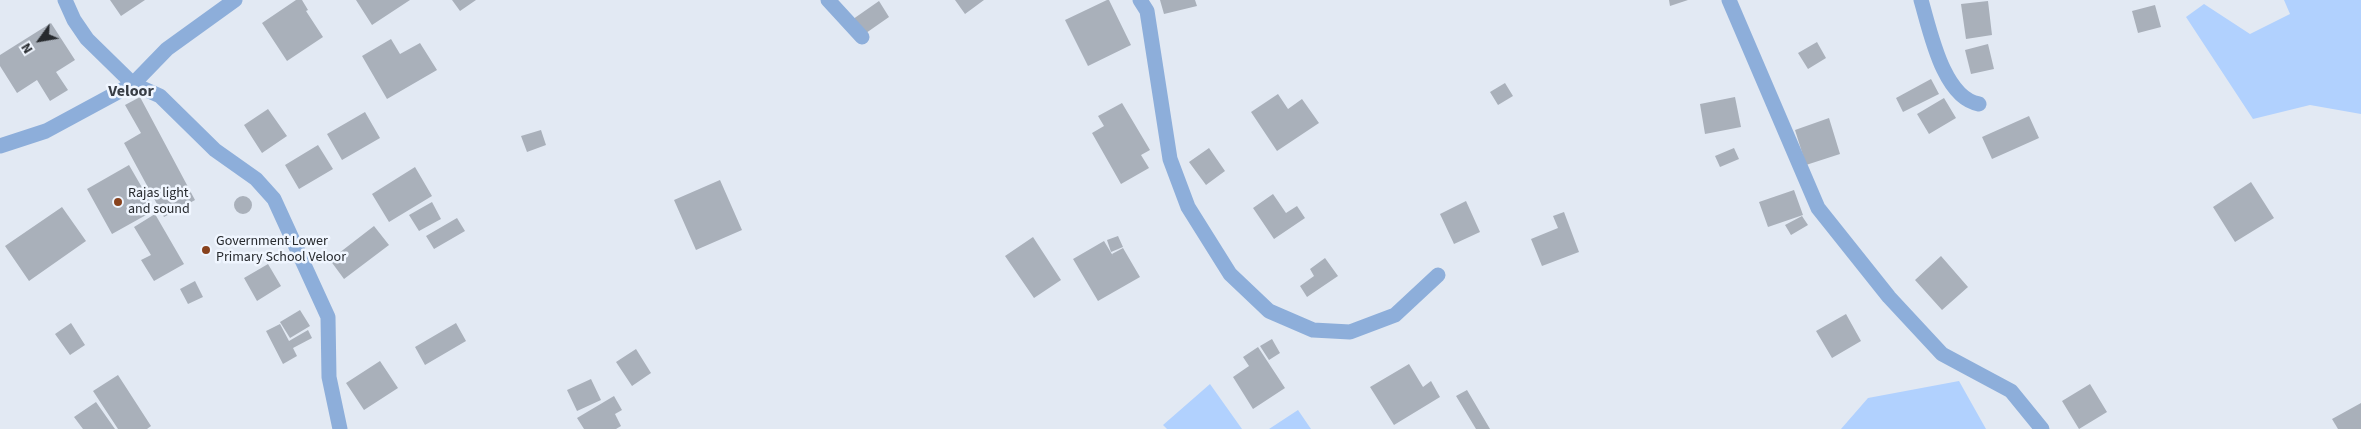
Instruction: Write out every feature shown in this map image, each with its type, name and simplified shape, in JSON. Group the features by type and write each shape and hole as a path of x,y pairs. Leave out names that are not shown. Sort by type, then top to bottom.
{"street":[{"path":"65,0 74,20 87,39 133,84 160,96 215,150 256,179 274,199 328,317 328,377 340,429"},
{"path":"0,146 46,131 133,84 167,49 235,0"},
{"path":"828,0 862,37"},
{"path":"1140,0 1148,12 1170,159 1188,207 1230,274 1269,311 1313,330 1350,332 1396,315 1438,275"},
{"path":"1728,0 1818,208 1889,298 1942,354 2011,390 2042,429"},
{"path":"1920,0 1939,57 1949,80 1959,94 1970,102 1979,104"}],"shaded area":[{"path":"2284,0 2361,0 2361,114 2310,105 2253,119 2186,17 2204,4 2250,34 2290,14"},
{"path":"1959,381 1986,429 1841,429 1868,398"},
{"path":"1210,384 1242,429 1167,429 1163,425"},
{"path":"1298,410 1311,429 1269,429"}],"building":[{"path":"110,0 145,0 121,16"},
{"path":"296,0 302,0 308,10 306,11 323,37 287,61 262,23"},
{"path":"356,0 410,0 372,25"},
{"path":"452,0 476,0 460,11"},
{"path":"955,0 984,0 965,14"},
{"path":"1109,0 1131,45 1088,66 1065,20"},
{"path":"1160,0 1195,0 1197,6 1164,14"},
{"path":"1669,0 1688,0 1670,6"},
{"path":"879,1 889,17 856,40 846,24"},
{"path":"1988,1 1992,35 1966,39 1961,4"},
{"path":"2155,5 2161,27 2138,33 2132,11"},
{"path":"51,23 75,60 56,72 68,90 50,101 37,80 17,93 0,66 0,55"},
{"path":"391,39 400,54 420,43 437,70 387,99 362,56"},
{"path":"1817,42 1826,58 1808,69 1798,53"},
{"path":"1988,44 1994,69 1971,74 1965,50"},
{"path":"1931,79 1939,94 1903,112 1896,98"},
{"path":"1505,83 1513,96 1498,105 1490,92"},
{"path":"1278,94 1288,109 1302,99 1319,123 1277,151 1251,112"},
{"path":"140,97 195,200 164,217 124,143 141,133 125,105"},
{"path":"1735,97 1741,127 1705,134 1700,104"},
{"path":"1944,98 1956,118 1929,134 1917,114"},
{"path":"1122,103 1150,150 1141,155 1149,168 1121,184 1092,133 1104,126 1098,116"},
{"path":"268,109 287,136 262,153 244,125"},
{"path":"365,112 380,138 342,160 327,134"},
{"path":"2029,116 2039,138 1992,159 1982,137"},
{"path":"1829,118 1840,154 1806,165 1795,130"},
{"path":"541,130 546,145 527,152 521,136"},
{"path":"318,145 333,169 299,189 285,165"},
{"path":"1209,148 1225,171 1206,185 1189,162"},
{"path":"1734,148 1739,159 1720,167 1715,156"},
{"path":"129,165 155,210 112,234 87,189"},
{"path":"415,167 432,196 389,222 372,194"},
{"path":"720,180 742,230 696,250 674,200"},
{"path":"2251,182 2274,218 2235,242 2213,207"},
{"path":"1794,190 1803,215 1768,227 1759,202"},
{"path":"1273,194 1286,213 1297,206 1305,218 1274,239 1253,208"},
{"path":"243,196 249,199 252,205 249,211 243,214 237,211 234,205 237,199"},
{"path":"1466,201 1480,232 1454,244 1440,214"},
{"path":"432,202 441,219 419,231 409,215"},
{"path":"62,207 86,241 29,281 5,246"},
{"path":"1564,212 1579,252 1542,266 1531,239 1558,228 1553,216"},
{"path":"155,214 184,264 154,281 141,260 151,255 134,227"},
{"path":"1802,216 1808,225 1791,235 1785,225"},
{"path":"457,218 465,231 434,249 426,236"},
{"path":"374,226 389,245 344,279 330,260"},
{"path":"1118,236 1123,247 1111,252 1107,240"},
{"path":"1033,237 1061,280 1034,298 1005,256"},
{"path":"1104,241 1113,256 1112,254 1123,248 1140,277 1098,301 1073,259"},
{"path":"1941,256 1968,287 1942,310 1915,280"},
{"path":"1325,258 1338,276 1307,297 1300,286 1314,276 1310,269"},
{"path":"268,264 281,286 257,301 244,278"},
{"path":"195,281 203,297 188,304 180,289"},
{"path":"300,310 310,326 290,338 280,322"},
{"path":"1846,314 1861,341 1832,358 1816,331"},
{"path":"71,323 85,345 70,355 55,334"},
{"path":"456,323 466,341 425,365 415,347"},
{"path":"280,324 289,341 308,330 312,338 293,348 297,356 283,364 266,331"},
{"path":"1272,339 1280,353 1269,360 1260,346"},
{"path":"1258,347 1285,388 1253,409 1233,377 1249,366 1243,357"},
{"path":"636,349 651,373 632,386 616,362"},
{"path":"380,361 398,388 364,410 346,383"},
{"path":"1409,364 1423,387 1431,381 1440,397 1394,425 1370,387"},
{"path":"118,375 151,426 147,429 118,429 93,391"},
{"path":"591,379 601,400 577,411 567,390"},
{"path":"2090,384 2107,412 2079,429 2062,401"},
{"path":"1467,390 1490,429 1476,429 1456,396"},
{"path":"614,396 622,410 615,414 621,426 616,429 584,429 577,418"},
{"path":"96,402 115,429 83,429 74,417"},
{"path":"2361,403 2361,429 2338,429 2332,419"}],"place":[{"name":"Rajas light and sound","path":"118,202"},
{"name":"Government Lower Primary School Veloor","path":"206,250"}],"district":[{"name":"Veloor","path":"131,92"}]}
